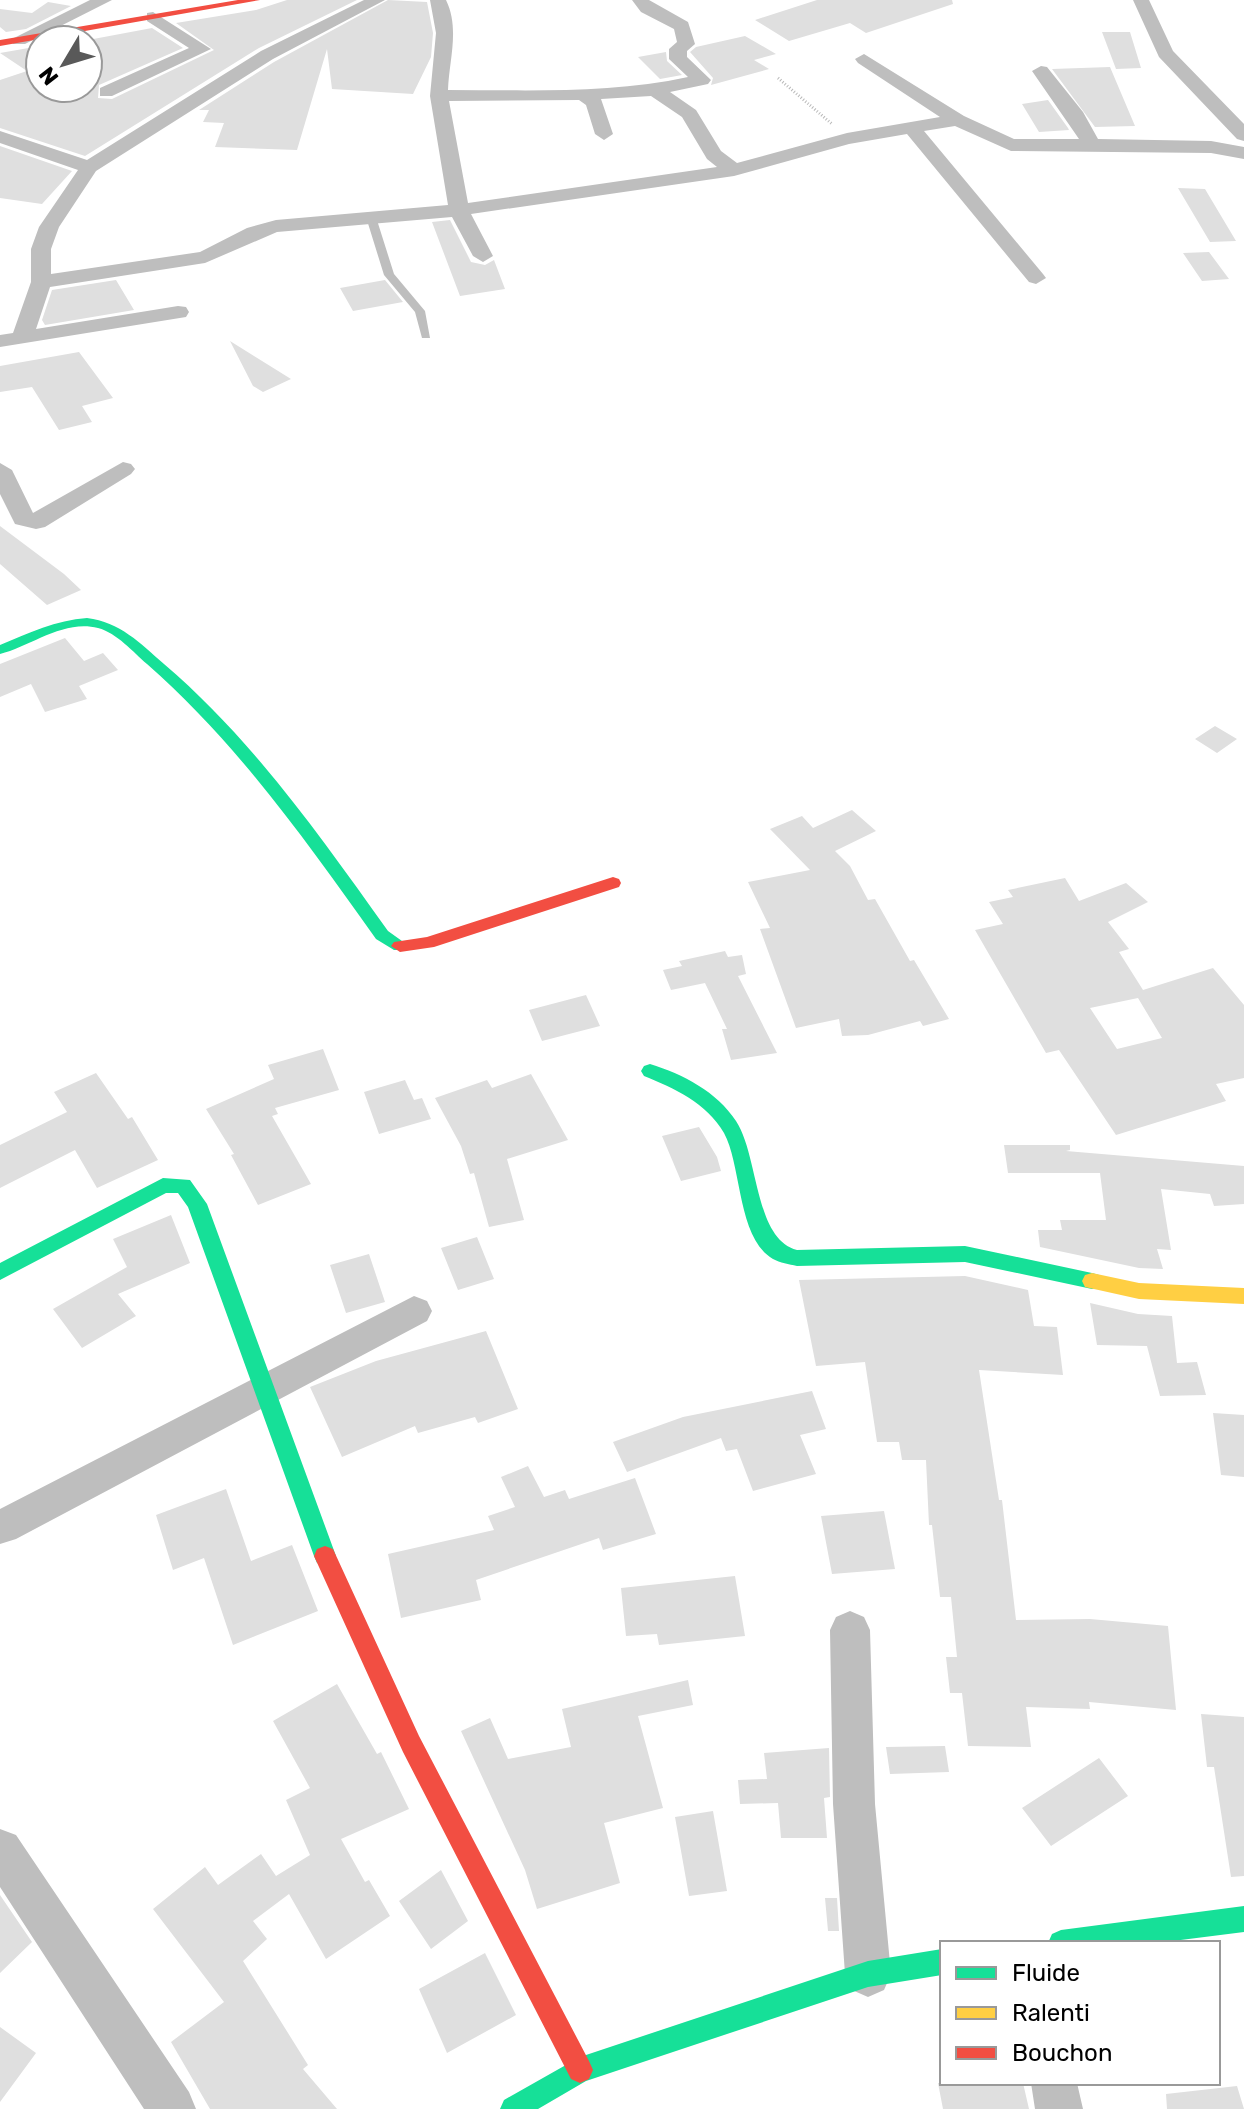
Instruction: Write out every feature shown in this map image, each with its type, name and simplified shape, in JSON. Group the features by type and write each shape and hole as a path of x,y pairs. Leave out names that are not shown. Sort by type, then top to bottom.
{"street":[{"path":"9,42 104,0"},
{"path":"11,340 41,282 41,249 49,227 89,167 267,55 377,0"},
{"path":"438,0 444,9 445,32 438,68 439,96 459,210 483,256"},
{"path":"439,96 583,95 655,90 697,82 701,77 678,59 678,49 686,44 682,26 647,8 640,0"},
{"path":"1141,0 1165,53 1239,127"},
{"path":"9,42 245,1"},
{"path":"106,92 202,49 153,17"},
{"path":"864,59 957,120 1011,145 1211,147 1244,153"},
{"path":"1041,71 1076,116 1092,145"},
{"path":"655,90 689,114 714,155 734,170"},
{"path":"583,95 594,103 604,134"},
{"path":"41,282 205,257 254,232 276,226 459,210 734,170 847,139 957,120"},
{"path":"910,126 1036,278"},
{"path":"0,137 89,167"},
{"path":"11,340 178,312"},
{"path":"0,470 24,519 36,522 123,469"},
{"path":"0,650 84,622 104,625 176,678 261,767 382,935 402,947 428,943 613,883"},
{"path":"650,1071 700,1093 717,1111 739,1143 765,1237 779,1253 797,1258 965,1254 1139,1291 1244,1296"},
{"path":"0,1272 163,1186 183,1185 197,1204 261,1390 364,1647 424,1774 528,1961 580,2070"},
{"path":"2,1527 414,1311"},
{"path":"850,1630 854,1804 868,1974"},
{"path":"1,1850 172,2109"},
{"path":"1076,1941 1244,1919"},
{"path":"513,2109 580,2070 868,1974 940,1962"},
{"path":"1054,2085 1059,2109"}],"lane":[{"path":"371,217 389,275 420,311 426,336"}],"path":[{"path":"778,78 847,139"}],"building":[{"path":"287,0 357,0 259,48 85,156 0,128 0,80 24,72 24,104 104,104 104,98 112,99 214,50 176,23 256,10"},
{"path":"388,0 427,2 433,33 431,57 413,94 332,89 327,49 297,150 215,147 224,123 203,122 209,110 199,110 274,62"},
{"path":"817,0 952,0 953,4 866,33 850,23 789,41 755,20"},
{"path":"48,2 71,6 36,24 24,24 24,29 6,32 0,27 0,9 32,13"},
{"path":"152,28 183,48 104,83 104,37"},
{"path":"1102,32 1130,32 1141,68 1116,69"},
{"path":"745,36 776,54 754,60 769,69 711,85 713,78 690,52 696,47"},
{"path":"24,49 24,69 0,53"},
{"path":"666,52 667,61 682,75 660,79 638,57"},
{"path":"1110,67 1135,126 1095,127 1052,69"},
{"path":"1048,100 1069,130 1039,132 1022,104"},
{"path":"0,146 72,171 42,204 0,198"},
{"path":"1178,188 1205,189 1236,241 1210,242"},
{"path":"450,220 471,262 485,265 494,260 505,289 460,296 432,222"},
{"path":"1209,252 1229,279 1202,281 1183,253"},
{"path":"116,280 134,310 45,325 42,320 52,290"},
{"path":"385,280 403,302 353,311 340,288"},
{"path":"230,341 291,379 263,392 253,386"},
{"path":"79,352 113,398 82,406 92,422 59,430 32,387 0,392 0,366"},
{"path":"0,526 81,590 47,605 0,564"},
{"path":"65,638 84,661 103,653 118,670 79,686 87,699 45,712 31,684 0,697 0,664"},
{"path":"1215,726 1237,739 1217,753 1195,739"},
{"path":"852,810 876,831 835,851 850,866 868,900 875,899 910,961 914,960 949,1019 923,1026 920,1021 868,1035 842,1036 839,1019 796,1028 760,929 770,928 748,882 810,870 770,829 802,816 813,828"},
{"path":"1065,878 1079,901 1126,883 1148,902 1108,922 1129,949 1119,952 1143,990 1213,968 1244,1005 1244,1078 1216,1084 1226,1101 1116,1135 1059,1050 1046,1053 975,930 1003,924 989,902 1013,897 1008,890","holes":["1138,998 1162,1038 1117,1049 1090,1008"]},
{"path":"725,951 728,957 742,955 746,974 738,976 777,1053 731,1060 722,1029 727,1029 705,983 671,990 663,970 682,966 679,961"},
{"path":"586,995 600,1026 542,1041 529,1010"},
{"path":"323,1049 339,1090 275,1108 278,1114 272,1116 311,1184 258,1205 231,1155 234,1154 206,1109 274,1079 268,1065"},
{"path":"96,1073 128,1119 132,1117 158,1160 97,1188 75,1150 0,1188 0,1145 67,1112 54,1092"},
{"path":"531,1074 568,1140 507,1159 524,1220 489,1227 474,1173 470,1174 461,1146 435,1098 487,1080 492,1088"},
{"path":"405,1080 414,1100 422,1098 431,1119 379,1134 364,1092"},
{"path":"699,1127 717,1157 721,1171 681,1181 662,1136"},
{"path":"1004,1145 1070,1145 1070,1150 1066,1151 1244,1166 1244,1204 1214,1206 1210,1194 1161,1189 1171,1250 1157,1249 1163,1269 1139,1268 1040,1247 1038,1230 1062,1230 1060,1220 1106,1220 1100,1173 1008,1173"},
{"path":"171,1215 190,1263 118,1294 136,1316 82,1348 53,1309 127,1267 113,1239"},
{"path":"477,1237 494,1279 458,1290 441,1248"},
{"path":"369,1254 385,1302 346,1313 330,1265"},
{"path":"965,1276 1028,1290 1034,1326 1057,1327 1063,1375 979,1370 999,1500 1002,1500 1016,1620 1090,1619 1168,1626 1176,1710 1089,1702 1090,1709 1026,1707 1031,1747 968,1746 962,1693 950,1693 946,1657 957,1657 951,1597 940,1597 932,1525 929,1525 926,1460 902,1460 899,1442 877,1442 865,1362 816,1366 799,1280"},
{"path":"1090,1303 1138,1314 1172,1316 1177,1363 1197,1362 1206,1395 1160,1396 1147,1346 1097,1345"},
{"path":"486,1331 518,1409 478,1423 475,1417 418,1433 415,1426 342,1457 310,1387 376,1361"},
{"path":"812,1391 826,1429 800,1435 816,1474 753,1491 737,1449 726,1451 721,1438 627,1472 613,1442 683,1417"},
{"path":"1213,1413 1244,1415 1244,1477 1221,1475"},
{"path":"528,1466 544,1497 565,1490 569,1499 635,1478 656,1534 603,1550 599,1538 476,1580 481,1600 401,1618 388,1554 494,1530 488,1516 515,1507 501,1477"},
{"path":"226,1489 251,1561 292,1545 318,1611 233,1645 204,1558 173,1570 156,1515"},
{"path":"884,1511 895,1569 832,1574 821,1516"},
{"path":"735,1576 745,1636 659,1645 657,1634 626,1636 621,1588"},
{"path":"688,1680 693,1705 638,1716 663,1808 604,1823 620,1883 537,1909 525,1870 461,1731 490,1718 508,1759 571,1747 562,1709"},
{"path":"337,1684 377,1754 381,1752 409,1809 341,1839 365,1882 369,1880 390,1916 326,1959 289,1894 253,1921 267,1939 243,1961 308,2065 303,2069 337,2109 210,2109 171,2042 224,2002 153,1909 205,1867 218,1885 261,1854 276,1876 310,1855 286,1800 310,1788 273,1721"},
{"path":"1201,1714 1244,1717 1244,1876 1231,1877 1214,1767 1207,1767"},
{"path":"945,1746 949,1772 890,1774 886,1747"},
{"path":"829,1748 830,1797 824,1798 827,1838 781,1838 778,1803 740,1804 738,1780 767,1779 764,1753"},
{"path":"1099,1758 1128,1796 1051,1846 1022,1808"},
{"path":"713,1811 727,1891 689,1896 675,1817"},
{"path":"441,1870 468,1921 431,1949 399,1901"},
{"path":"0,1895 32,1942 0,1973"},
{"path":"825,1898 837,1898 839,1931 828,1931"},
{"path":"485,1953 516,2015 447,2053 419,1989"},
{"path":"0,2027 36,2053 0,2102"},
{"path":"938,2083 1023,2085 1029,2109 943,2109"},
{"path":"1237,2086 1244,2109 1167,2109 1166,2094"}],"traffic: fast":[{"path":"0,650 74,623 100,624 124,637 180,685 244,752 301,823 382,935 400,946"},
{"path":"650,1071 695,1093 714,1108 730,1127 742,1157 762,1230 769,1244 781,1254 797,1258 965,1254 1092,1281"},
{"path":"0,1272 163,1186 183,1185 197,1204 325,1556"},
{"path":"1076,1941 1244,1919"},
{"path":"513,2109 580,2070 868,1974 940,1962"}],"traffic: slow":[{"path":"1092,1281 1139,1291 1244,1296"}],"traffic: jam":[{"path":"0,43 255,0"},
{"path":"400,946 428,943 613,883"},
{"path":"325,1556 411,1744 580,2070"}]}
